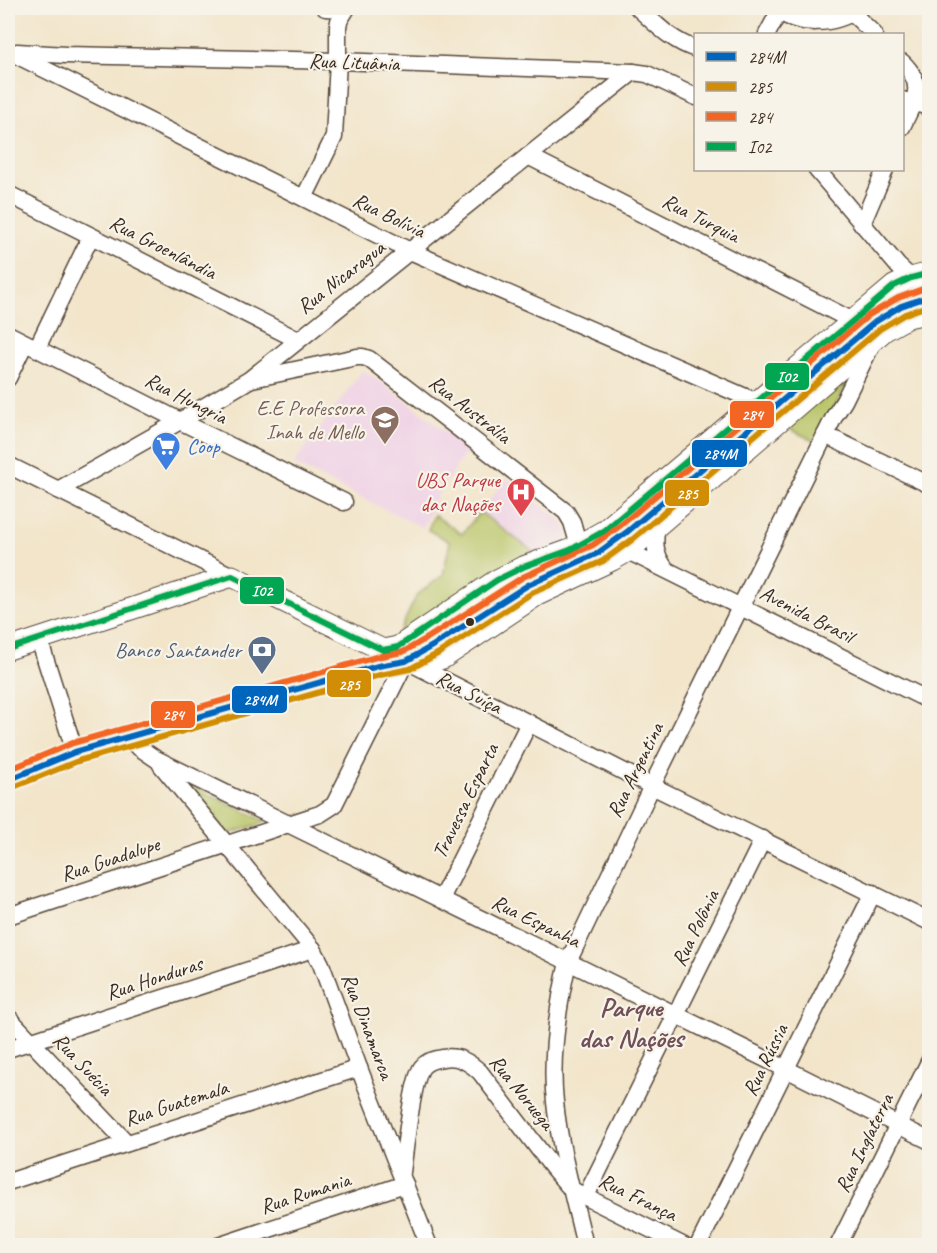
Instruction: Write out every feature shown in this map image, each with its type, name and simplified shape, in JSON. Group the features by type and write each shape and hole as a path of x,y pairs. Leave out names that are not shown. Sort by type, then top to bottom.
{"main road":[{"path":"383,650 404,644 509,573 579,546 611,526 894,286 920,275 930,289"},
{"path":"8,780 75,752 378,666 406,661 434,661 443,658 537,595 628,551 885,330 908,317 930,312"},
{"path":"8,649 232,576"},
{"name":"Rua Suíça","path":"232,576 383,650"}],"street":[{"path":"304,198 334,136 338,27 346,8 326,8"},
{"path":"638,8 666,34 694,48"},
{"path":"767,33 777,10 790,18 813,22 837,18 855,10 873,33"},
{"name":"Rua Lituânia","path":"8,51 66,55 338,61 633,72 647,74 694,97"},
{"name":"Rua Bolívia","path":"8,51 410,251 757,402"},
{"path":"904,64 915,78 916,88 907,102 904,121"},
{"name":"Rua Nicaragua","path":"58,490 249,380 633,72"},
{"path":"907,102 926,106 930,110"},
{"name":"Rua Turquia","path":"528,156 853,321"},
{"path":"818,171 898,266 920,275"},
{"path":"862,224 885,171"},
{"name":"Rua Groenlândia","path":"8,194 295,343"},
{"path":"8,378 31,345 91,236"},
{"name":"Rua Hungria","path":"8,334 344,502"},
{"name":"Rua Argentina","path":"585,1245 579,1193 559,1132 554,1101 553,1063 568,962 740,606 834,415 874,340"},
{"path":"295,343 306,368"},
{"name":"Rua Austrália","path":"249,380 357,357 369,359 566,512 572,522 579,546"},
{"path":"825,435 930,485"},
{"name":"Rua Suíça","path":"8,465 232,576"},
{"path":"657,525 654,541 656,552 665,568"},
{"name":"Avenida Brasil","path":"628,551 930,701"},
{"path":"39,639 75,752"},
{"name":"Rua Suíça","path":"383,650 652,786 930,921"},
{"path":"323,841 322,831 406,661"},
{"name":"Travessa Esparta","path":"441,899 529,723"},
{"name":"Rua Espanha","path":"124,738 156,759 930,1141"},
{"name":"Rua Dinamarca","path":"156,759 314,949 429,1245"},
{"path":"180,788 187,779 194,777"},
{"name":"Rua Guadalupe","path":"8,916 320,814 334,805"},
{"name":"Rua Polônia","path":"579,1193 677,1015 763,839"},
{"name":"Rua Rússia","path":"698,1245 873,893"},
{"name":"Rua Honduras","path":"8,1049 314,949"},
{"name":"Rua Suécia","path":"8,1017 127,1143"},
{"name":"Rua Noruega","path":"404,1179 414,1091 420,1072 423,1066 436,1059 456,1057 465,1060 480,1072 554,1168 579,1193"},
{"name":"Rua Inglaterra","path":"838,1245 930,1060"},
{"name":"Rua Guatemala","path":"8,1182 359,1068"},
{"name":"Rua Rumania","path":"218,1245 404,1179"},
{"name":"Rua França","path":"579,1193 684,1245"}],"shaded area":[{"name":"E.E Professora Inah de Mello","path":"363,370 468,450 440,491 423,528 293,464"},
{"name":"UBS Parque das Nações","path":"507,478 563,522 568,532 561,544 535,553 480,512"}],"green space":[{"path":"858,363 816,442 784,426"},
{"path":"480,512 535,553 395,641 417,595 443,575 450,542 428,530 434,515 462,534"},
{"path":"188,784 265,821 228,834"}],"transit line":[{"name":"I02","path":"8,649 232,576 383,650 398,647 497,580 523,567 570,550 604,531 894,286 930,273"},
{"name":"284","path":"8,770 73,743 376,657 403,652 523,577 593,545 621,525 869,315 898,298 928,287"},
{"name":"284M","path":"8,780 75,752 378,666 406,661 528,585 598,553 627,532 875,322 901,306 930,296"},
{"name":"285","path":"11,788 78,761 380,675 410,669 532,593 603,561 633,539 880,329 905,314 930,305"}],"place":[{"name":"E.E Professora Inah de Mello","path":"385,446"},
{"name":"Coop","path":"166,472"},
{"name":"UBS Parque das Nações","path":"521,518"},
{"name":"Banco Santander","path":"262,676"}],"district":[{"name":"Parque das Nações","path":"631,1022"}]}
